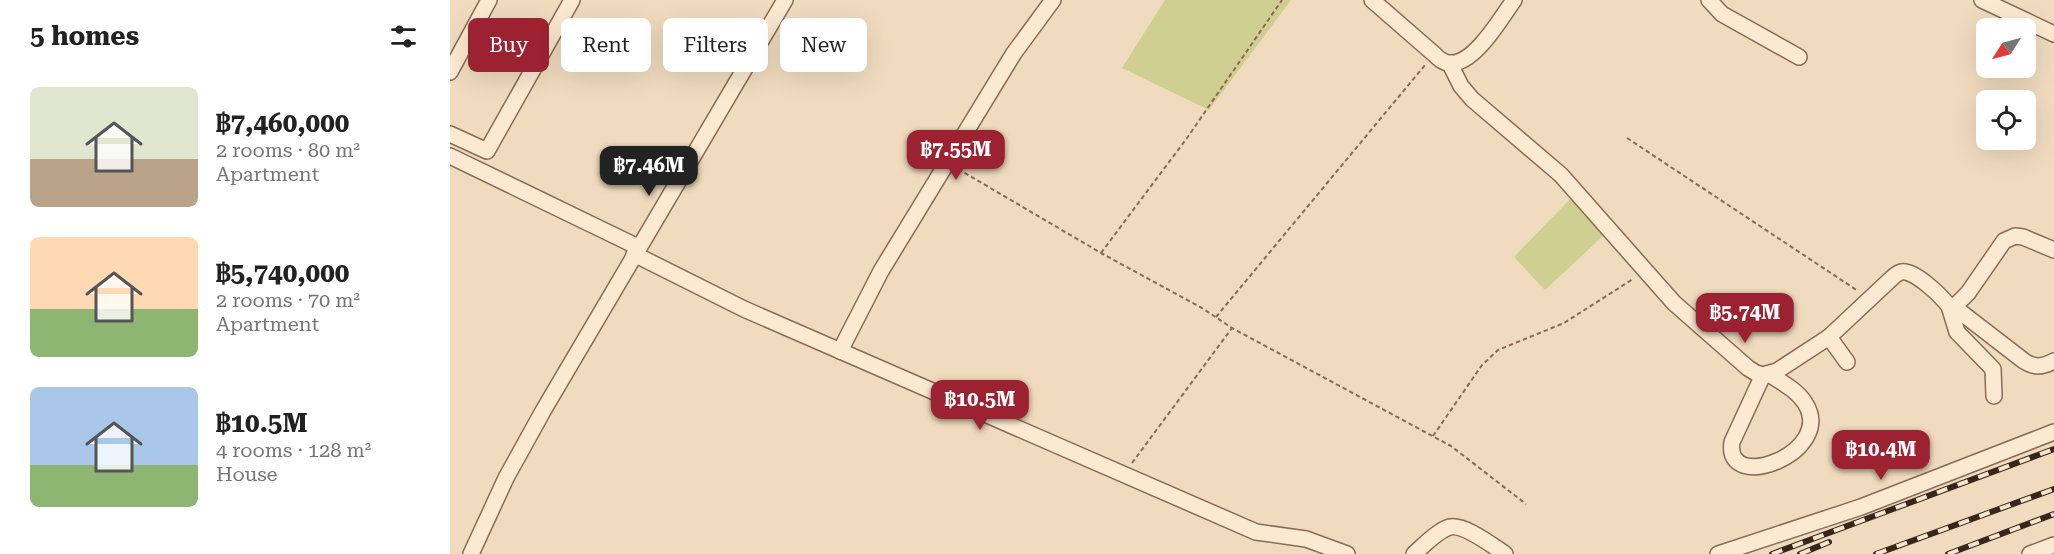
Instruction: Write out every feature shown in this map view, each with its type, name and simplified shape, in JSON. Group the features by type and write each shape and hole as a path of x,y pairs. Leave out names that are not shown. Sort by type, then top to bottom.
{"street":[{"path":"450,72 489,0"},
{"path":"450,134 488,151 572,0"},
{"path":"471,554 506,478 636,250 785,0"},
{"path":"840,351 881,271 1014,52 1053,0"},
{"path":"1372,0 1443,62 1450,64 1462,61 1472,54 1514,0"},
{"path":"1709,0 1722,14 1799,57"},
{"path":"1982,0 2054,34"},
{"path":"1450,64 1461,86 1472,99 1561,175 1674,303 1748,368 1766,375 1794,391 1805,402 1810,414 1810,427 1799,446 1778,461 1758,468 1741,465 1732,458 1732,442 1766,375 1788,365 1829,337 1897,274 1906,272 1919,278 2033,367 2041,367 2054,362"},
{"path":"450,156 636,250 744,309 1256,532 1306,539 1347,554"},
{"path":"1952,306 1968,293 2004,241 2014,236 2023,237 2054,250"},
{"path":"1952,306 1957,332 1993,369 1994,396"},
{"path":"1829,337 1847,362"},
{"path":"1718,554 1861,507 2054,432"},
{"path":"1414,554 1449,526 1456,526 1505,554"},
{"path":"2030,554 2054,545"}],"path":[{"path":"1101,253 1187,138 1282,0"},
{"path":"1216,317 1434,54"},
{"path":"1627,138 1870,299"},
{"path":"947,163 1101,253 1203,308 1232,328 1451,446 1526,504"},
{"path":"1433,436 1482,365 1498,350 1564,323 1646,271"},
{"path":"1124,475 1232,328"}],"green space":[{"path":"1165,0 1291,0 1209,110 1122,68"},
{"path":"1572,197 1604,235 1545,290 1514,257"}],"railway":[{"path":"1772,554 2054,449"},
{"path":"1876,554 2054,489"},
{"path":"1948,554 2054,514"},
{"path":"1800,554 1829,542"}]}
